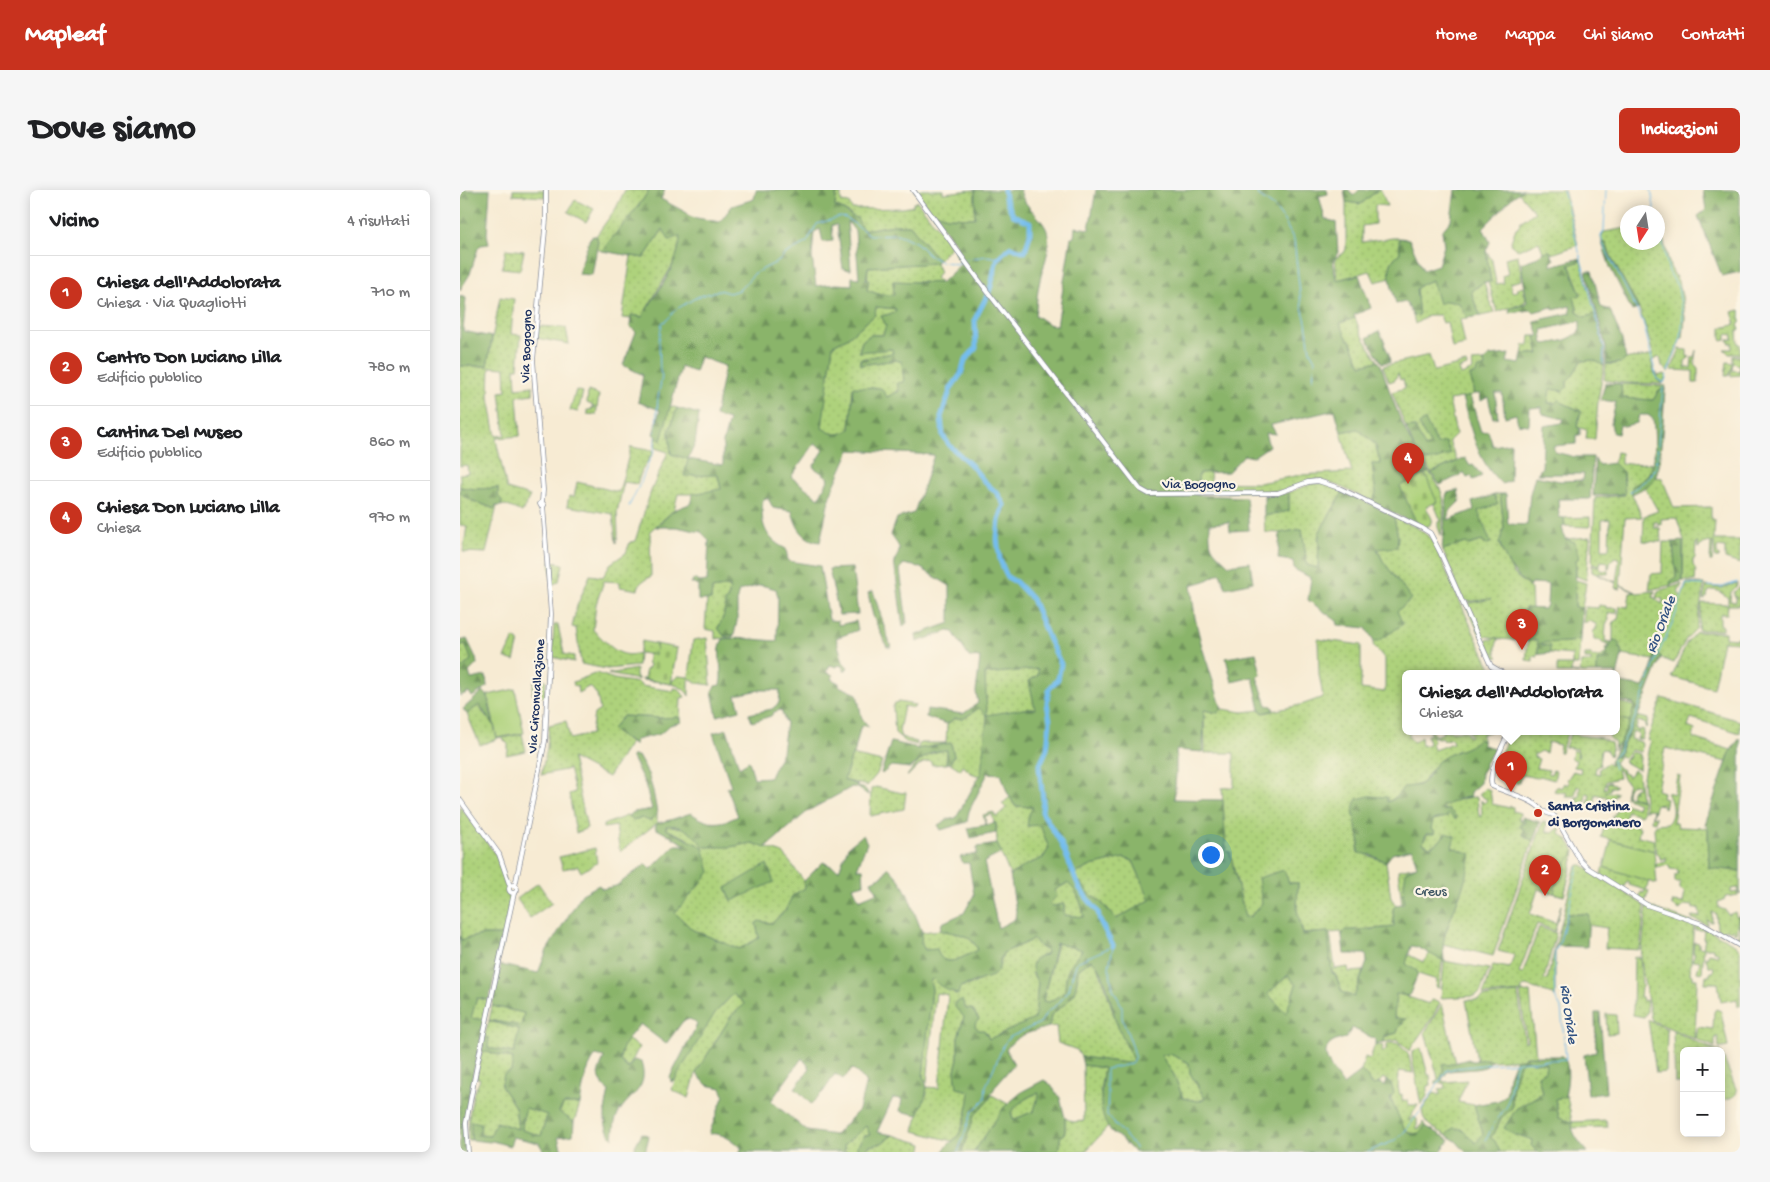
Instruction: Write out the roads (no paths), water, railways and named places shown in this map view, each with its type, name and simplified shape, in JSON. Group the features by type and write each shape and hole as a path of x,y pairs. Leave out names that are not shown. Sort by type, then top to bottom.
{"main road":[{"name":"Via Bogogno","path":"542,504 543,490 533,360 546,219 546,190"},
{"name":"Via Bogogno","path":"913,190 987,292 1140,489 1149,494 1278,494 1308,482 1318,481 1339,488 1422,528 1430,533 1491,666 1498,670"},
{"name":"Via Circonvallazione","path":"468,1152 466,1123 514,893 517,889 516,886 546,741 551,614 542,504"},
{"path":"1507,735 1490,777 1492,786 1530,800 1540,807 1542,811 1553,815 1583,863 1646,905 1702,924 1740,946"},
{"path":"460,800 499,854 510,891 514,893"},
{"path":"510,886 516,886"}],"waterway":[{"path":"989,292 996,262 999,257 1011,247 1025,252 1030,234 1030,222 1013,215 1005,198 1004,190"},
{"path":"1255,190 1260,197 1274,207 1294,240 1301,303 1310,351 1315,360 1313,379"},
{"path":"1563,190 1604,347 1603,364"},
{"path":"1606,190 1604,230 1601,236 1603,244 1643,322 1657,379 1664,383 1667,375"},
{"path":"1651,190 1654,205"},
{"path":"629,506 654,452 658,398 662,376 660,371 659,340 662,323 675,310 697,297 719,290 729,293 739,290 755,273 779,261 785,254 807,242 817,224 840,217 846,218 870,235 896,234 903,236 917,243 930,256 940,261 956,264 962,261"},
{"path":"1664,250 1669,272 1678,287 1683,316 1681,338 1668,371"},
{"path":"966,259 987,256 998,258"},
{"path":"988,294 975,319 976,348 965,360 961,374 951,388 941,417 943,436 951,447 998,494 1004,505 999,520 997,539 1000,560 1007,577 1016,582 1032,599 1061,664 1058,679 1049,689 1047,703 1050,721 1047,749 1039,767 1043,799 1042,812 1061,843 1080,889 1098,912 1100,921 1113,946"},
{"path":"1630,492 1650,477 1656,467 1663,387"},
{"name":"Rio Oriale","path":"1708,586 1722,587 1737,582"},
{"name":"Rio Oriale","path":"1614,769 1612,760 1634,720 1686,584 1703,585"},
{"name":"Rio Oriale","path":"1421,1110 1447,1070 1491,1064 1566,1059 1561,1008 1555,997 1555,951 1559,944 1566,919 1578,867"},
{"path":"958,1152 972,1112 985,1099 986,1086 1004,1044 1010,1037 1040,1023 1047,1012 1058,1004 1069,990 1077,962 1113,946"},
{"path":"1113,947 1109,967 1113,989 1122,1006 1122,1018 1135,1056 1131,1064 1106,1069 1107,1115 1135,1149"},
{"path":"1486,1140 1493,1125 1507,1106 1514,1069 1517,1063"},
{"name":"Rio Oriale","path":"1381,1146 1400,1137 1420,1112"},
{"name":"Rio Oriale","path":"1368,1152 1381,1146"}],"place":[{"name":"Chiesa Don Luciano Lilla","path":"1408,484"},
{"name":"Cantina Del Museo","path":"1522,650"},
{"name":"Chiesa dell'Addolorata","path":"1511,792"},
{"name":"Santa Cristina di Borgomanero","path":"1538,813"},
{"name":"Centro Don Luciano Lilla","path":"1545,896"}],"park label":[{"name":"Creus","path":"1431,890"}]}
